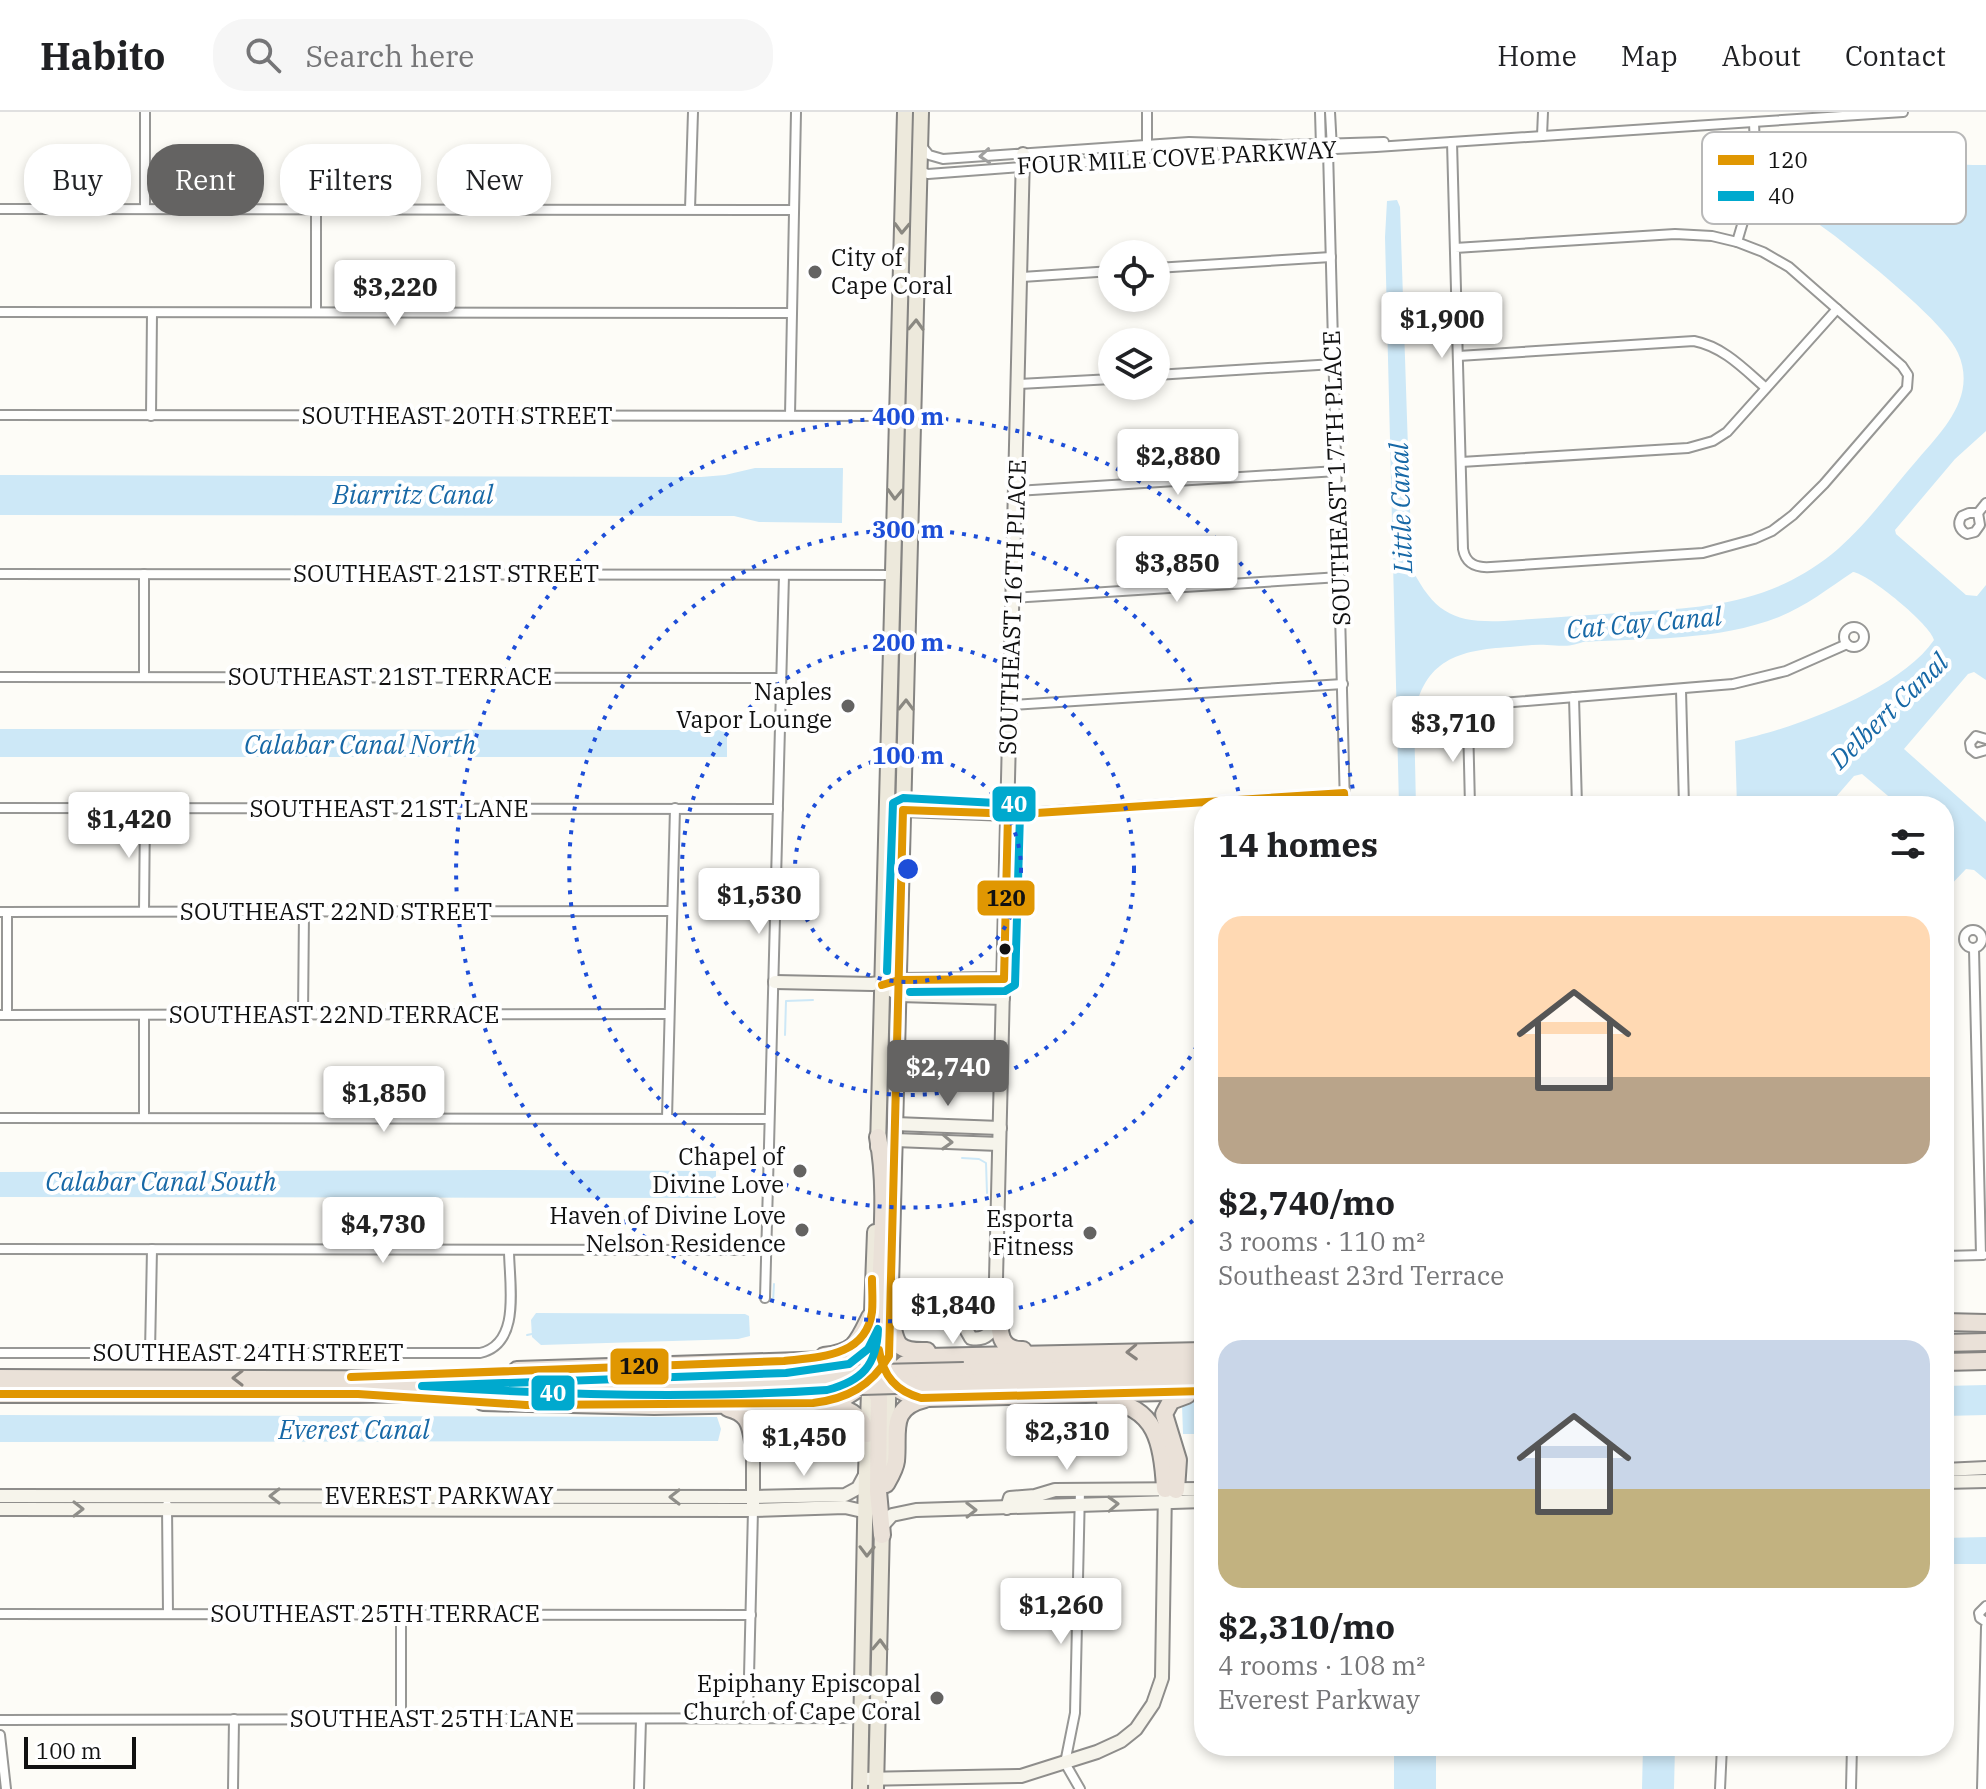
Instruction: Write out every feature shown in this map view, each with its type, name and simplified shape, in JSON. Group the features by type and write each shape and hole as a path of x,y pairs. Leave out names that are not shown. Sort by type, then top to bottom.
{"highway":[{"path":"882,1530 878,1491 879,1348 886,1138"},
{"path":"999,1313 1001,1338 1015,1350 1068,1348 1100,1353"},
{"path":"784,1361 844,1353 859,1341 870,1317"},
{"path":"891,1317 895,1338 906,1351 981,1351 1004,1356 1194,1349"},
{"path":"1954,1322 1986,1323"},
{"path":"1954,1343 1986,1342"},
{"path":"886,1484 896,1464 899,1416 910,1403 929,1398 963,1381 1004,1356"},
{"path":"0,1378 564,1380 842,1399 921,1358 995,1403 1105,1401 1129,1407 1143,1416 1157,1434 1169,1494"},
{"path":"0,1394 821,1395 826,1388 826,1373 820,1366 784,1361"},
{"path":"316,1378 839,1361 908,1394 929,1398"},
{"path":"1954,1362 1986,1361"},
{"path":"358,1394 526,1405 715,1404 963,1381 1194,1366"},
{"path":"963,1381 1194,1377"},
{"path":"963,1381 1194,1392"},
{"path":"1169,1494 1178,1460 1176,1445 1165,1420 1165,1409 1176,1398 1194,1394"},
{"path":"753,1441 758,1416 796,1395 847,1409 862,1419 867,1434"},
{"path":"715,1404 745,1414 753,1441"}],"main road":[{"path":"860,1784 867,1434 891,1317 882,984 905,112"},
{"path":"913,112 912,157 920,171"},
{"path":"876,1784 882,1530 886,1484 879,1380 870,1317 886,1138 895,1124 921,112"},
{"path":"893,575 901,589 902,634 908,658"},
{"path":"889,730 895,756 894,793 903,810"}],"street":[{"path":"145,112 145,209"},
{"path":"690,209 693,112"},
{"path":"790,415 796,112"},
{"path":"1147,112 1147,158"},
{"path":"1320,112 1327,147"},
{"path":"1327,147 1330,112"},
{"path":"1542,136 1543,112"},
{"name":"FOUR MILE COVE PARKWAY","path":"920,144 924,151 936,158 1147,158 1452,142 1903,112"},
{"path":"1754,122 1754,132"},
{"name":"FOUR MILE COVE PARKWAY","path":"920,171 928,174 1189,142 1327,147"},
{"path":"1452,142 1463,549 1470,563 1491,567 1703,553 1754,539 1786,521 1824,484 1905,392 1909,379 1907,371 1895,358 1789,267 1737,242 1712,236 1675,234 1455,248"},
{"name":"SOUTHEAST 17TH PLACE","path":"1327,147 1344,796"},
{"name":"SOUTHEAST 16TH PLACE","path":"999,1313 986,1336 975,1340 969,1336 967,1328 970,1321 985,1315 991,1307 996,1279 1024,160"},
{"path":"0,209 280,210"},
{"path":"421,210 794,210"},
{"path":"316,216 316,312"},
{"path":"1737,242 1742,224"},
{"path":"1170,267 1331,257"},
{"path":"1022,277 1098,272"},
{"path":"1461,462 1702,445 1727,432 1837,309"},
{"path":"0,312 791,313"},
{"path":"151,416 152,313"},
{"path":"1458,356 1694,341 1726,354 1766,388"},
{"path":"1170,374 1334,364"},
{"path":"1019,384 1098,380"},
{"name":"SOUTHEAST 20TH STREET","path":"0,415 914,416"},
{"path":"1016,491 1337,471"},
{"path":"1978,513 1986,503"},
{"name":"SOUTHEAST 21ST STREET","path":"0,574 893,575"},
{"path":"144,574 144,677"},
{"path":"765,1298 784,575"},
{"path":"1013,598 1340,577"},
{"path":"1470,796 1468,722 1471,711 1481,703 1733,684 1768,677 1847,644"},
{"name":"SOUTHEAST 21ST TERRACE","path":"0,677 781,678"},
{"path":"1011,705 1343,684"},
{"path":"1681,690 1684,796"},
{"path":"1574,697 1577,796"},
{"path":"1986,739 1976,736 1970,743 1976,753 1986,750"},
{"path":"1296,796 1344,793"},
{"path":"903,810 1008,814 1194,802"},
{"name":"SOUTHEAST 21ST LANE","path":"0,808 778,809"},
{"path":"667,1118 675,808"},
{"path":"144,911 145,809"},
{"name":"SOUTHEAST 22ND STREET","path":"4,912 671,911"},
{"path":"4,912 4,1015"},
{"path":"303,1015 304,912"},
{"path":"1954,1256 1984,1255 1974,949"},
{"path":"775,982 882,984 899,980 1004,979"},
{"path":"882,984 899,995 1003,998"},
{"name":"SOUTHEAST 22ND TERRACE","path":"4,1015 669,1014"},
{"path":"144,1016 144,1118"},
{"path":"0,1118 769,1119"},
{"path":"895,1124 1000,1128"},
{"path":"886,1138 999,1144"},
{"path":"0,1249 766,1250"},
{"path":"150,1352 152,1249"},
{"name":"SOUTHEAST 24TH STREET","path":"0,1353 480,1353 495,1348 509,1326 509,1250"},
{"path":"996,1279 999,1313"},
{"path":"748,1718 753,1441"},
{"path":"1954,1470 1986,1468"},
{"name":"EVEREST PARKWAY","path":"753,1504 845,1495 858,1488 866,1473"},
{"path":"1954,1482 1986,1481"},
{"path":"1007,1508 1010,1498 1035,1496 1055,1490 1169,1494 1194,1499"},
{"path":"1080,1490 1075,1713 1065,1763 1080,1789"},
{"path":"882,1530 892,1515 908,1511 1080,1505 1194,1490"},
{"path":"860,1784 1021,1776 1113,1745 1129,1735 1149,1712 1162,1678 1169,1494"},
{"name":"EVEREST PARKWAY","path":"0,1496 167,1502 753,1504 845,1507 867,1512"},
{"path":"167,1502 168,1614"},
{"name":"EVEREST PARKWAY","path":"0,1509 167,1502"},
{"path":"1982,1789 1986,1625 1979,1613 1986,1606"},
{"name":"SOUTHEAST 25TH TERRACE","path":"0,1614 751,1615"},
{"path":"401,1615 401,1719"},
{"name":"SOUTHEAST 25TH LANE","path":"0,1720 863,1718"},
{"path":"233,1789 234,1719"},
{"path":"639,1789 641,1719"},
{"path":"0,1735 6,1789"},
{"path":"1720,1789 1722,1756"},
{"path":"1851,1789 1852,1756"}],"water":[{"path":"1966,165 1986,165 1986,431 1955,459 1895,530 1966,595 1977,596 1986,585 1986,680 1974,672 1968,674 1904,749 1986,822 1986,880 1974,870 1966,869 1954,882 1954,796 1888,796 1862,774 1854,776 1837,796 1737,796 1735,741 1786,727 1844,705 1897,675 1934,640 1922,623 1898,601 1872,581 1853,572 1789,613 1732,630 1682,637 1491,649 1459,655 1435,670 1419,697 1414,716 1416,796 1399,796 1385,237 1387,201 1397,200 1400,207 1412,569 1429,596 1448,613 1472,620 1504,621 1686,608 1737,600 1761,593 1808,571 1844,544 1947,424 1961,398 1963,369 1951,341 1923,310 1819,224 1966,224"},
{"name":"Biarritz Canal","path":"755,468 843,468 842,523 759,522 734,516 0,515 0,475 701,477"},
{"name":"Calabar Canal North","path":"0,729 727,730 727,757 0,757"},
{"name":"Calabar Canal South","path":"716,1171 716,1198 0,1197 0,1172"},
{"path":"536,1313 745,1314 749,1316 750,1336 738,1339 541,1345 532,1337 531,1320"},
{"path":"1986,1385 1986,1415 1954,1416 1954,1386"},
{"path":"1194,1402 1194,1434 1183,1434 1182,1405"},
{"name":"Everest Canal","path":"0,1415 717,1417 721,1429 718,1441 0,1442"},
{"path":"1986,1537 1986,1564 1954,1564 1954,1538"},
{"path":"1394,1756 1436,1756 1436,1789 1394,1789"},
{"path":"1643,1756 1675,1756 1674,1789 1642,1789"}],"waterway":[{"path":"785,1035 786,1001 813,1000"},
{"path":"962,1158 979,1159 986,1163 987,1193"},
{"path":"773,1302 774,1284"},
{"path":"527,1335 532,1334"}],"transit line":[{"name":"120","path":"1298,796 1344,793 1344,796"},
{"name":"40","path":"887,971 893,803 903,798 1015,804 1020,814 1015,985 1005,991 910,992"},
{"name":"120","path":"0,1394 358,1394 526,1405 813,1403 847,1394 866,1383 889,1356 903,810 1021,814 1194,803"},
{"name":"120","path":"882,985 899,980 1004,979 1008,814"},
{"name":"120","path":"351,1377 784,1361 826,1356 851,1346 868,1327 872,1312 872,1279"},
{"name":"40","path":"878,1329 875,1352 865,1370 850,1382 827,1390 624,1395 422,1386 786,1373 849,1364 868,1349 878,1329"},
{"name":"120","path":"879,1350 892,1381 904,1391 921,1398 1194,1391"}],"place":[{"name":"City of Cape Coral","path":"815,272"},
{"name":"Naples Vapor Lounge","path":"848,706"},
{"name":"Chapel of Divine Love","path":"800,1171"},
{"name":"Haven of Divine Love Nelson Residence","path":"802,1230"},
{"name":"Esporta Fitness","path":"1090,1233"},
{"name":"Epiphany Episcopal Church of Cape Coral","path":"937,1698"}],"water label":[{"name":"Little Canal","path":"1401,508"},
{"name":"Cat Cay Canal","path":"1644,623"},
{"name":"Delbert Canal","path":"1889,711"}]}
